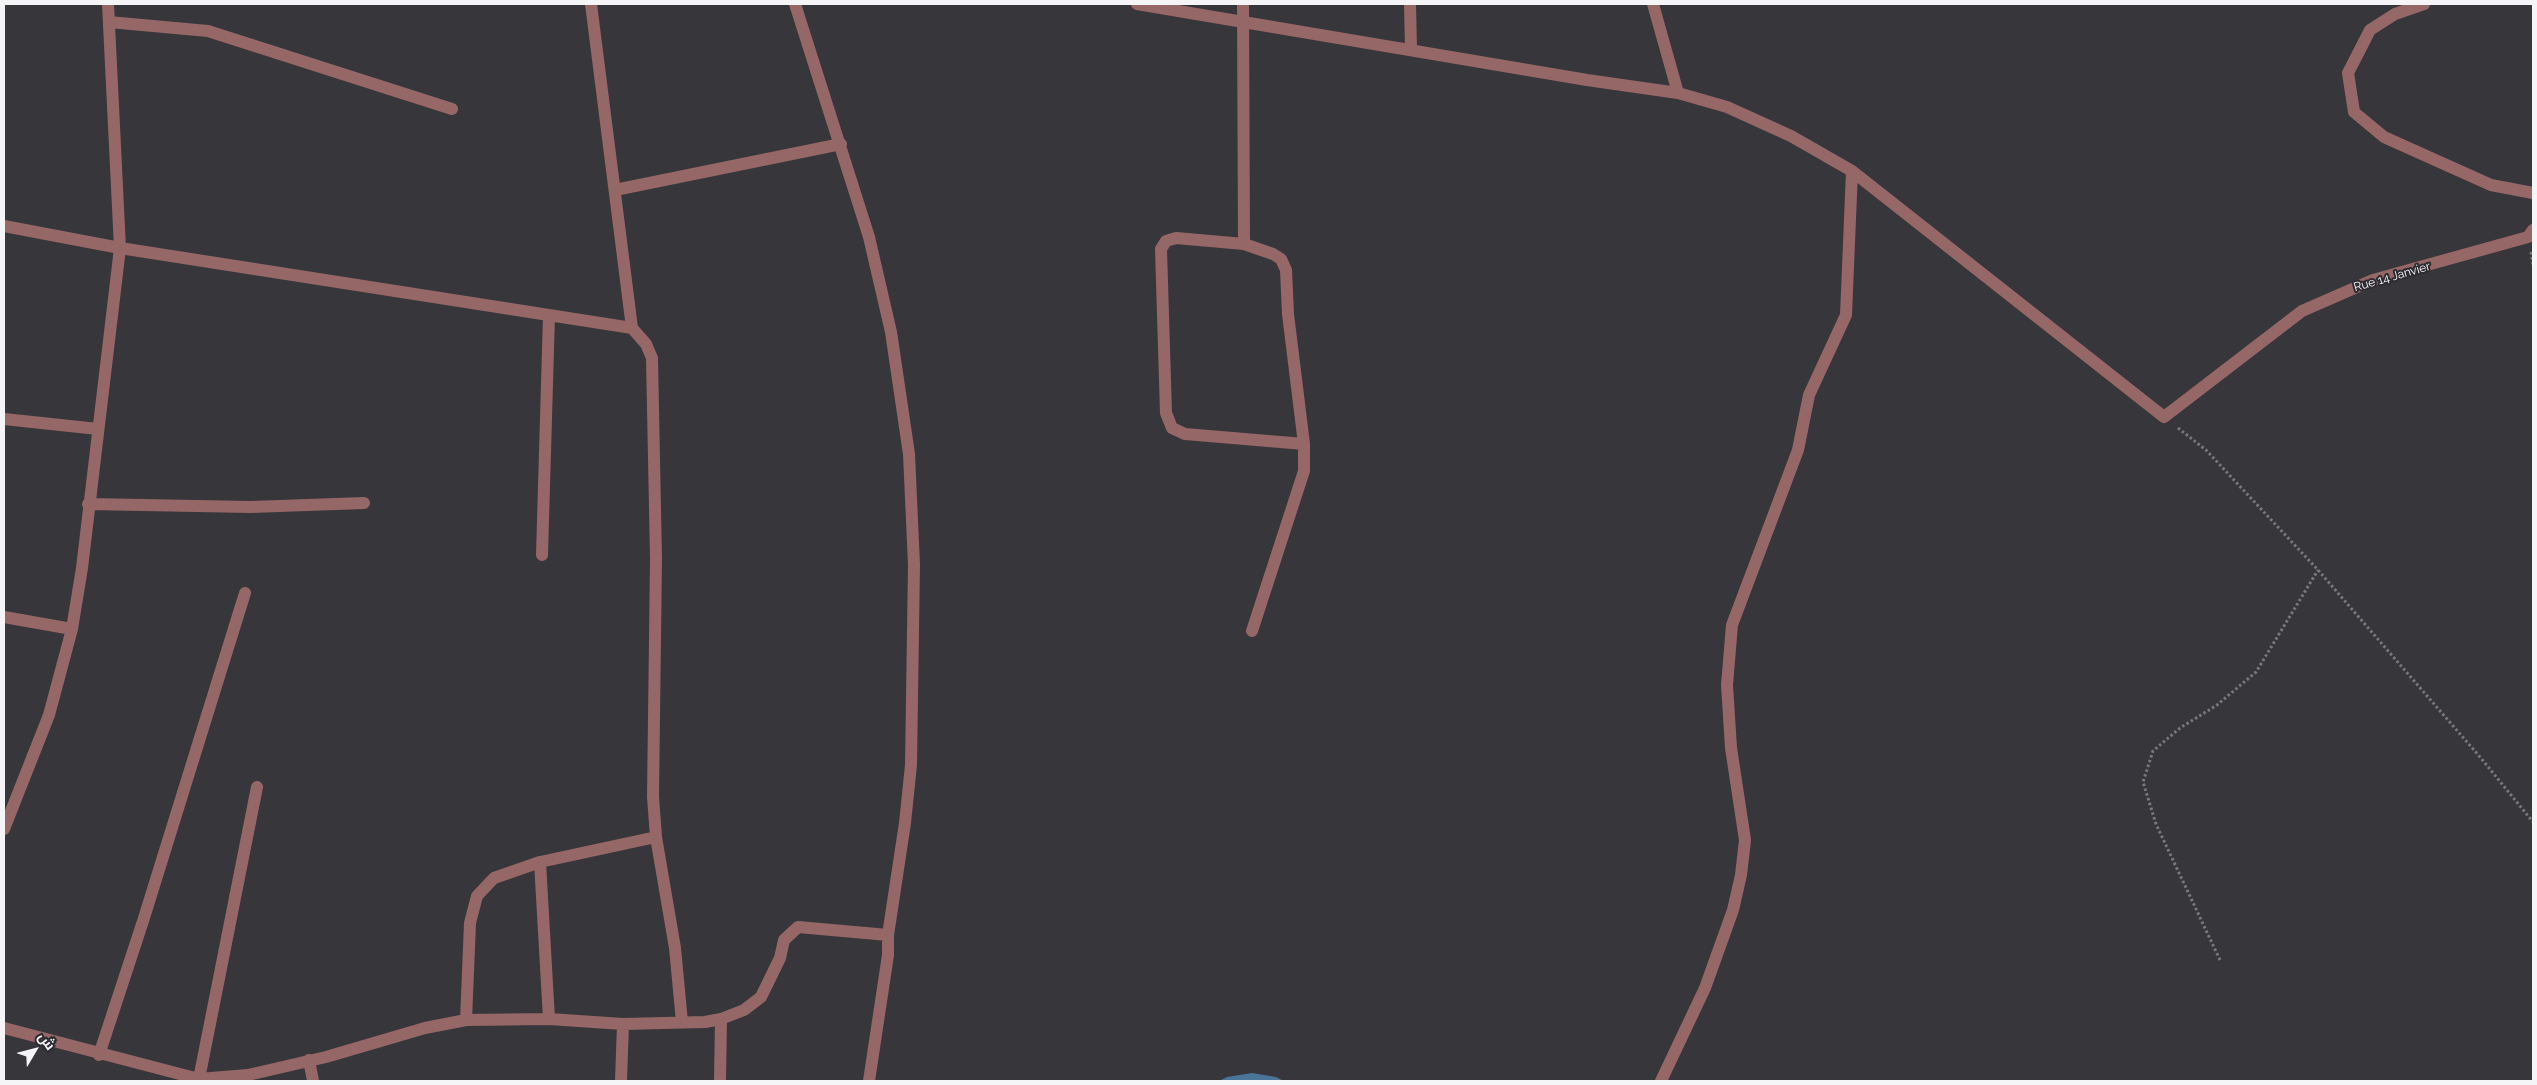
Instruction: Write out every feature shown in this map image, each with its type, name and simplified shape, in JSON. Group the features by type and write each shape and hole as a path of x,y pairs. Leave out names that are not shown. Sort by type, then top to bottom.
{"street":[{"path":"4,829 49,715 72,629 98,429 120,248 108,4"},
{"path":"591,4 632,328 646,344 652,358 656,559 653,797 656,837 675,948 682,1022"},
{"path":"795,4 869,237 891,332 909,454 914,564 911,765 905,823 888,935 888,955 868,1081"},
{"path":"1137,4 1242,20 1587,80 1678,93 1727,107 1791,136 1852,171 2164,417"},
{"path":"1243,4 1244,244"},
{"path":"1410,4 1411,49"},
{"path":"1653,4 1678,93"},
{"path":"2424,4 2395,14 2370,30 2348,73 2354,112 2384,137 2491,185 2533,193"},
{"path":"109,22 208,31 452,108"},
{"path":"615,190 841,144"},
{"path":"1661,1081 1705,988 1733,910 1741,875 1745,840 1731,748 1727,685 1732,625 1798,450 1809,395 1846,315 1852,171"},
{"path":"4,226 120,248 632,328"},
{"name":"Rue 14 Janvier","path":"2164,417 2302,311 2373,280 2528,237 2533,230"},
{"path":"1252,631 1304,471 1304,444 1288,314 1286,270 1281,259 1273,254 1244,244 1176,238 1166,241 1162,249 1166,413 1172,428 1185,434 1304,444"},
{"path":"542,555 549,315"},
{"path":"4,419 98,429"},
{"path":"88,504 250,507 364,503"},
{"path":"98,1054 144,918 245,593"},
{"path":"4,617 72,629"},
{"path":"198,1079 257,787"},
{"path":"466,1020 470,923 477,896 494,878 540,862 656,837"},
{"path":"540,862 549,1019"},
{"path":"4,1028 198,1079 248,1075 379,1040 466,1020 549,1019 623,1024 721,1019 744,1010 760,997 780,958 784,940 798,928 888,935"},
{"path":"720,1081 721,1019"},
{"path":"621,1081 623,1024"},
{"path":"309,1060 313,1081"}],"path":[{"path":"2164,417 2206,450 2318,570 2480,757 2533,822"},
{"path":"2220,960 2156,824 2143,782 2153,751 2180,728 2217,705 2256,672 2318,570"}],"water":[{"path":"1252,1073 1276,1077 1284,1081 1219,1081 1227,1077"}]}
